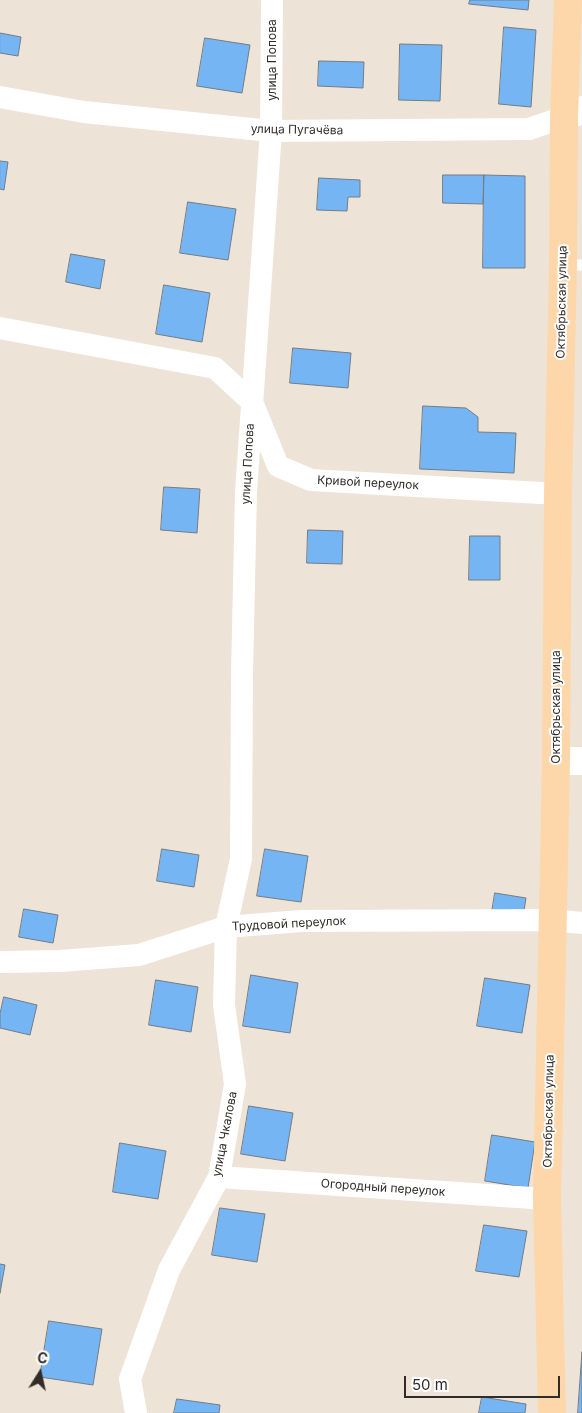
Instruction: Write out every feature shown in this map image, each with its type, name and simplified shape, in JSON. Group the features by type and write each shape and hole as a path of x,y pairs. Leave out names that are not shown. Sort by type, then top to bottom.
{"main road":[{"name":"Октябрьская улица","path":"552,1413 547,1199 552,920 569,761 558,494 572,265 573,113 568,0"}],"street":[{"name":"улица Попова","path":"226,927 241,859 242,674 246,492 271,131 272,0"},
{"name":"улица Пугачёва","path":"0,97 84,112 271,131 530,129 573,113"},
{"name":"Кривой переулок","path":"0,328 215,368 252,402 278,466 310,480 558,494"},
{"name":"Трудовой переулок","path":"0,962 60,961 139,955 226,927 301,921 552,920 582,923"},
{"name":"улица Чкалова","path":"136,1413 130,1379 169,1270 219,1177 235,1084 224,1004 226,927"},
{"name":"Огородный переулок","path":"219,1177 547,1199"}],"building":[{"path":"470,0 529,0 528,10 469,4"},
{"path":"504,27 536,30 531,107 499,104"},
{"path":"0,33 21,37 18,56 0,53"},
{"path":"205,38 250,45 242,93 197,86"},
{"path":"400,44 442,45 440,101 399,100"},
{"path":"319,61 364,62 363,88 318,86"},
{"path":"0,161 8,162 4,190 0,189"},
{"path":"443,175 484,175 483,204 443,203"},
{"path":"484,175 525,176 525,268 483,268"},
{"path":"319,178 360,180 360,197 348,197 347,211 317,210"},
{"path":"188,202 236,209 228,260 180,253"},
{"path":"71,254 105,260 100,289 66,282"},
{"path":"164,285 210,293 202,342 156,334"},
{"path":"293,348 351,353 348,388 290,383"},
{"path":"423,406 466,408 478,417 478,432 516,433 514,473 420,469"},
{"path":"164,487 200,489 197,533 161,530"},
{"path":"308,530 343,531 342,564 307,563"},
{"path":"470,536 500,536 500,580 469,580"},
{"path":"162,849 199,855 194,887 157,881"},
{"path":"265,849 308,856 301,902 257,896"},
{"path":"495,893 526,898 523,917 492,912"},
{"path":"24,909 58,915 53,943 19,937"},
{"path":"251,975 298,983 290,1033 243,1026"},
{"path":"485,978 530,985 522,1033 477,1026"},
{"path":"156,980 198,987 191,1032 149,1025"},
{"path":"4,997 37,1005 30,1035 0,1028 0,1014"},
{"path":"249,1106 293,1113 285,1161 241,1154"},
{"path":"492,1135 535,1142 528,1188 485,1181"},
{"path":"120,1143 166,1151 158,1199 113,1192"},
{"path":"220,1208 265,1214 257,1262 212,1255"},
{"path":"484,1225 527,1231 519,1277 476,1271"},
{"path":"0,1264 5,1265 0,1293"},
{"path":"49,1321 102,1329 93,1385 40,1377"},
{"path":"582,1352 582,1413 578,1413"},
{"path":"482,1397 526,1404 525,1413 479,1413"},
{"path":"177,1399 220,1405 219,1413 174,1413"}]}
